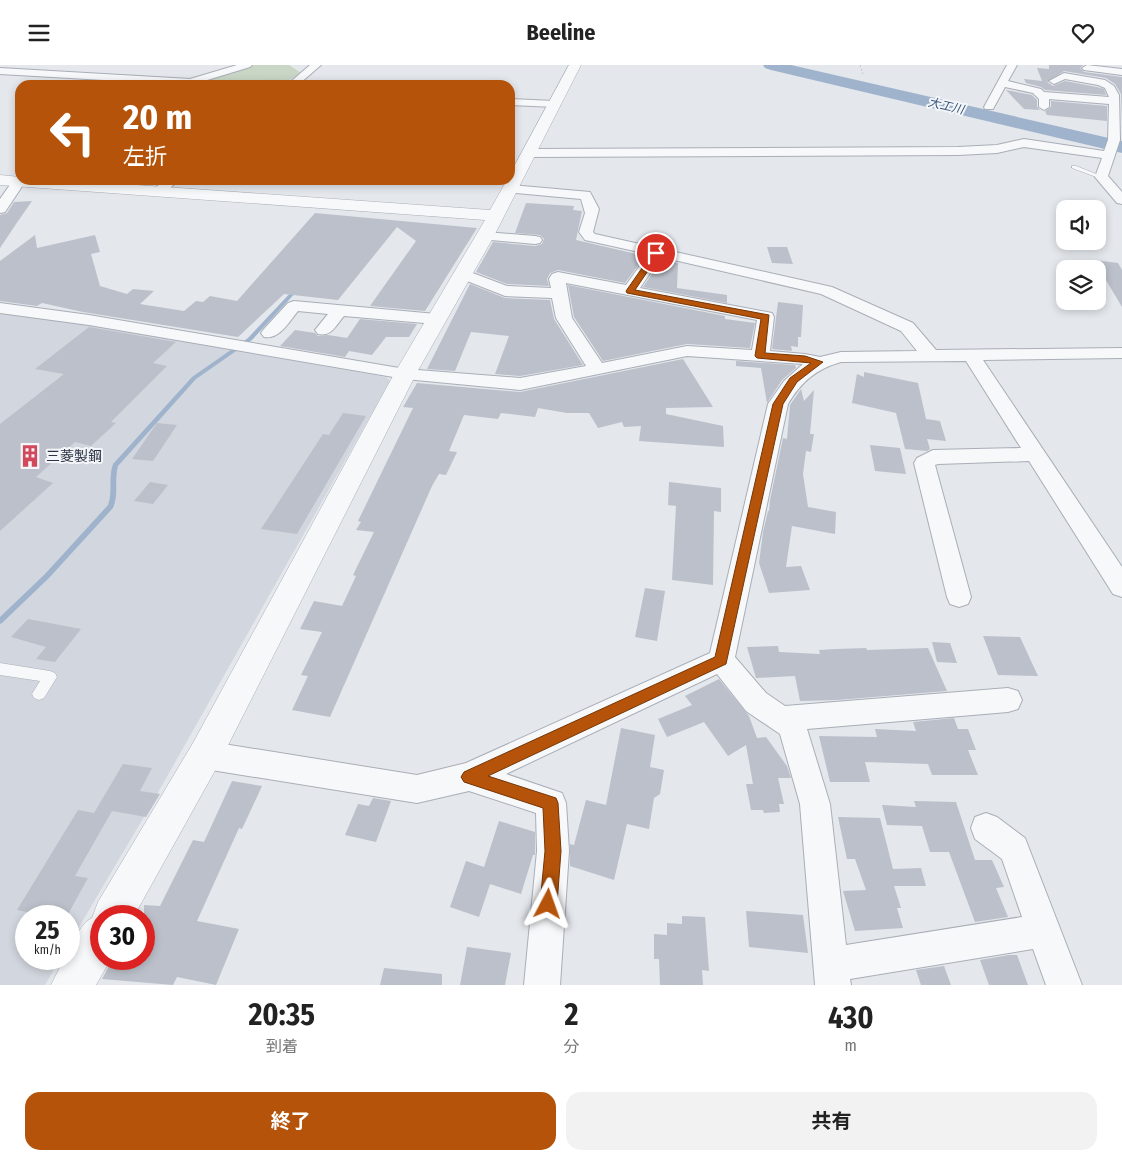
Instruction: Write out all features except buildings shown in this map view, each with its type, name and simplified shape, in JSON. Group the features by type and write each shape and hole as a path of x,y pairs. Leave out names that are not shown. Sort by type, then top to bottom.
{"street":[{"path":"198,80 247,65"},
{"path":"299,65 313,68"},
{"path":"515,180 575,65"},
{"path":"989,107 1012,65"},
{"path":"1080,78 1076,67 1122,72"},
{"path":"298,80 313,68"},
{"path":"0,71 156,80"},
{"path":"0,81 18,72"},
{"path":"1054,81 1064,76 1106,84 1117,97 1118,118 1114,140 1101,177 1122,200"},
{"path":"1003,83 1030,89 1041,95 1117,97"},
{"path":"1041,95 1044,99 1044,107"},
{"path":"515,102 555,104"},
{"path":"529,153 958,151 996,149 1024,143 1109,155"},
{"path":"0,180 15,182"},
{"path":"0,209 16,185"},
{"path":"60,185 157,192 490,226 535,240"},
{"path":"157,192 166,185"},
{"path":"118,905 205,755 405,374 512,185"},
{"path":"510,189 585,195 593,205 586,232 590,237 826,290 907,327 931,356"},
{"path":"630,291 656,253"},
{"path":"462,274 505,291 559,293"},
{"path":"597,369 564,318 558,277 766,317 760,356"},
{"path":"270,333 294,306 436,319"},
{"path":"0,308 89,320 405,374 520,384 687,351 805,359 818,362"},
{"path":"324,330 339,311"},
{"path":"721,660 778,404 793,380 818,362 841,357 1122,353"},
{"path":"971,355 1122,587"},
{"path":"959,597 924,463 933,457 1035,454"},
{"path":"205,755 417,789 469,777 721,660"},
{"path":"721,660 756,701 792,726 815,804 832,975 1044,930"},
{"path":"782,719 1008,700"},
{"path":"469,777 551,803 553,851 542,985"},
{"path":"986,828 1014,849 1064,985"},
{"path":"73,985 90,955"}],"lane":[{"path":"1074,167 1101,177"},
{"path":"0,669 50,677 40,694"}],"path":[{"path":"860,65 863,74"},
{"path":"259,80 276,80"}],"shaded area":[{"name":"三菱製鋼","path":"0,312 54,319 386,377 390,381 151,805 92,905 90,905 90,908 80,925 80,905 15,905 15,970 54,970 45,985 0,985"}],"green space":[{"path":"252,65 289,65 301,73 290,80 208,80"}],"waterway":[{"name":"大工川","path":"771,65 1122,147"},
{"path":"0,621 47,576 111,506 113,501 115,465 194,378 250,339 297,289"}],"place":[{"name":"三菱製鋼","path":"30,456"}],"route":[{"path":"548,904 553,851 551,803 469,777 721,660 778,404 793,380 818,362 805,359 760,356 766,317 630,291 656,253"}]}
